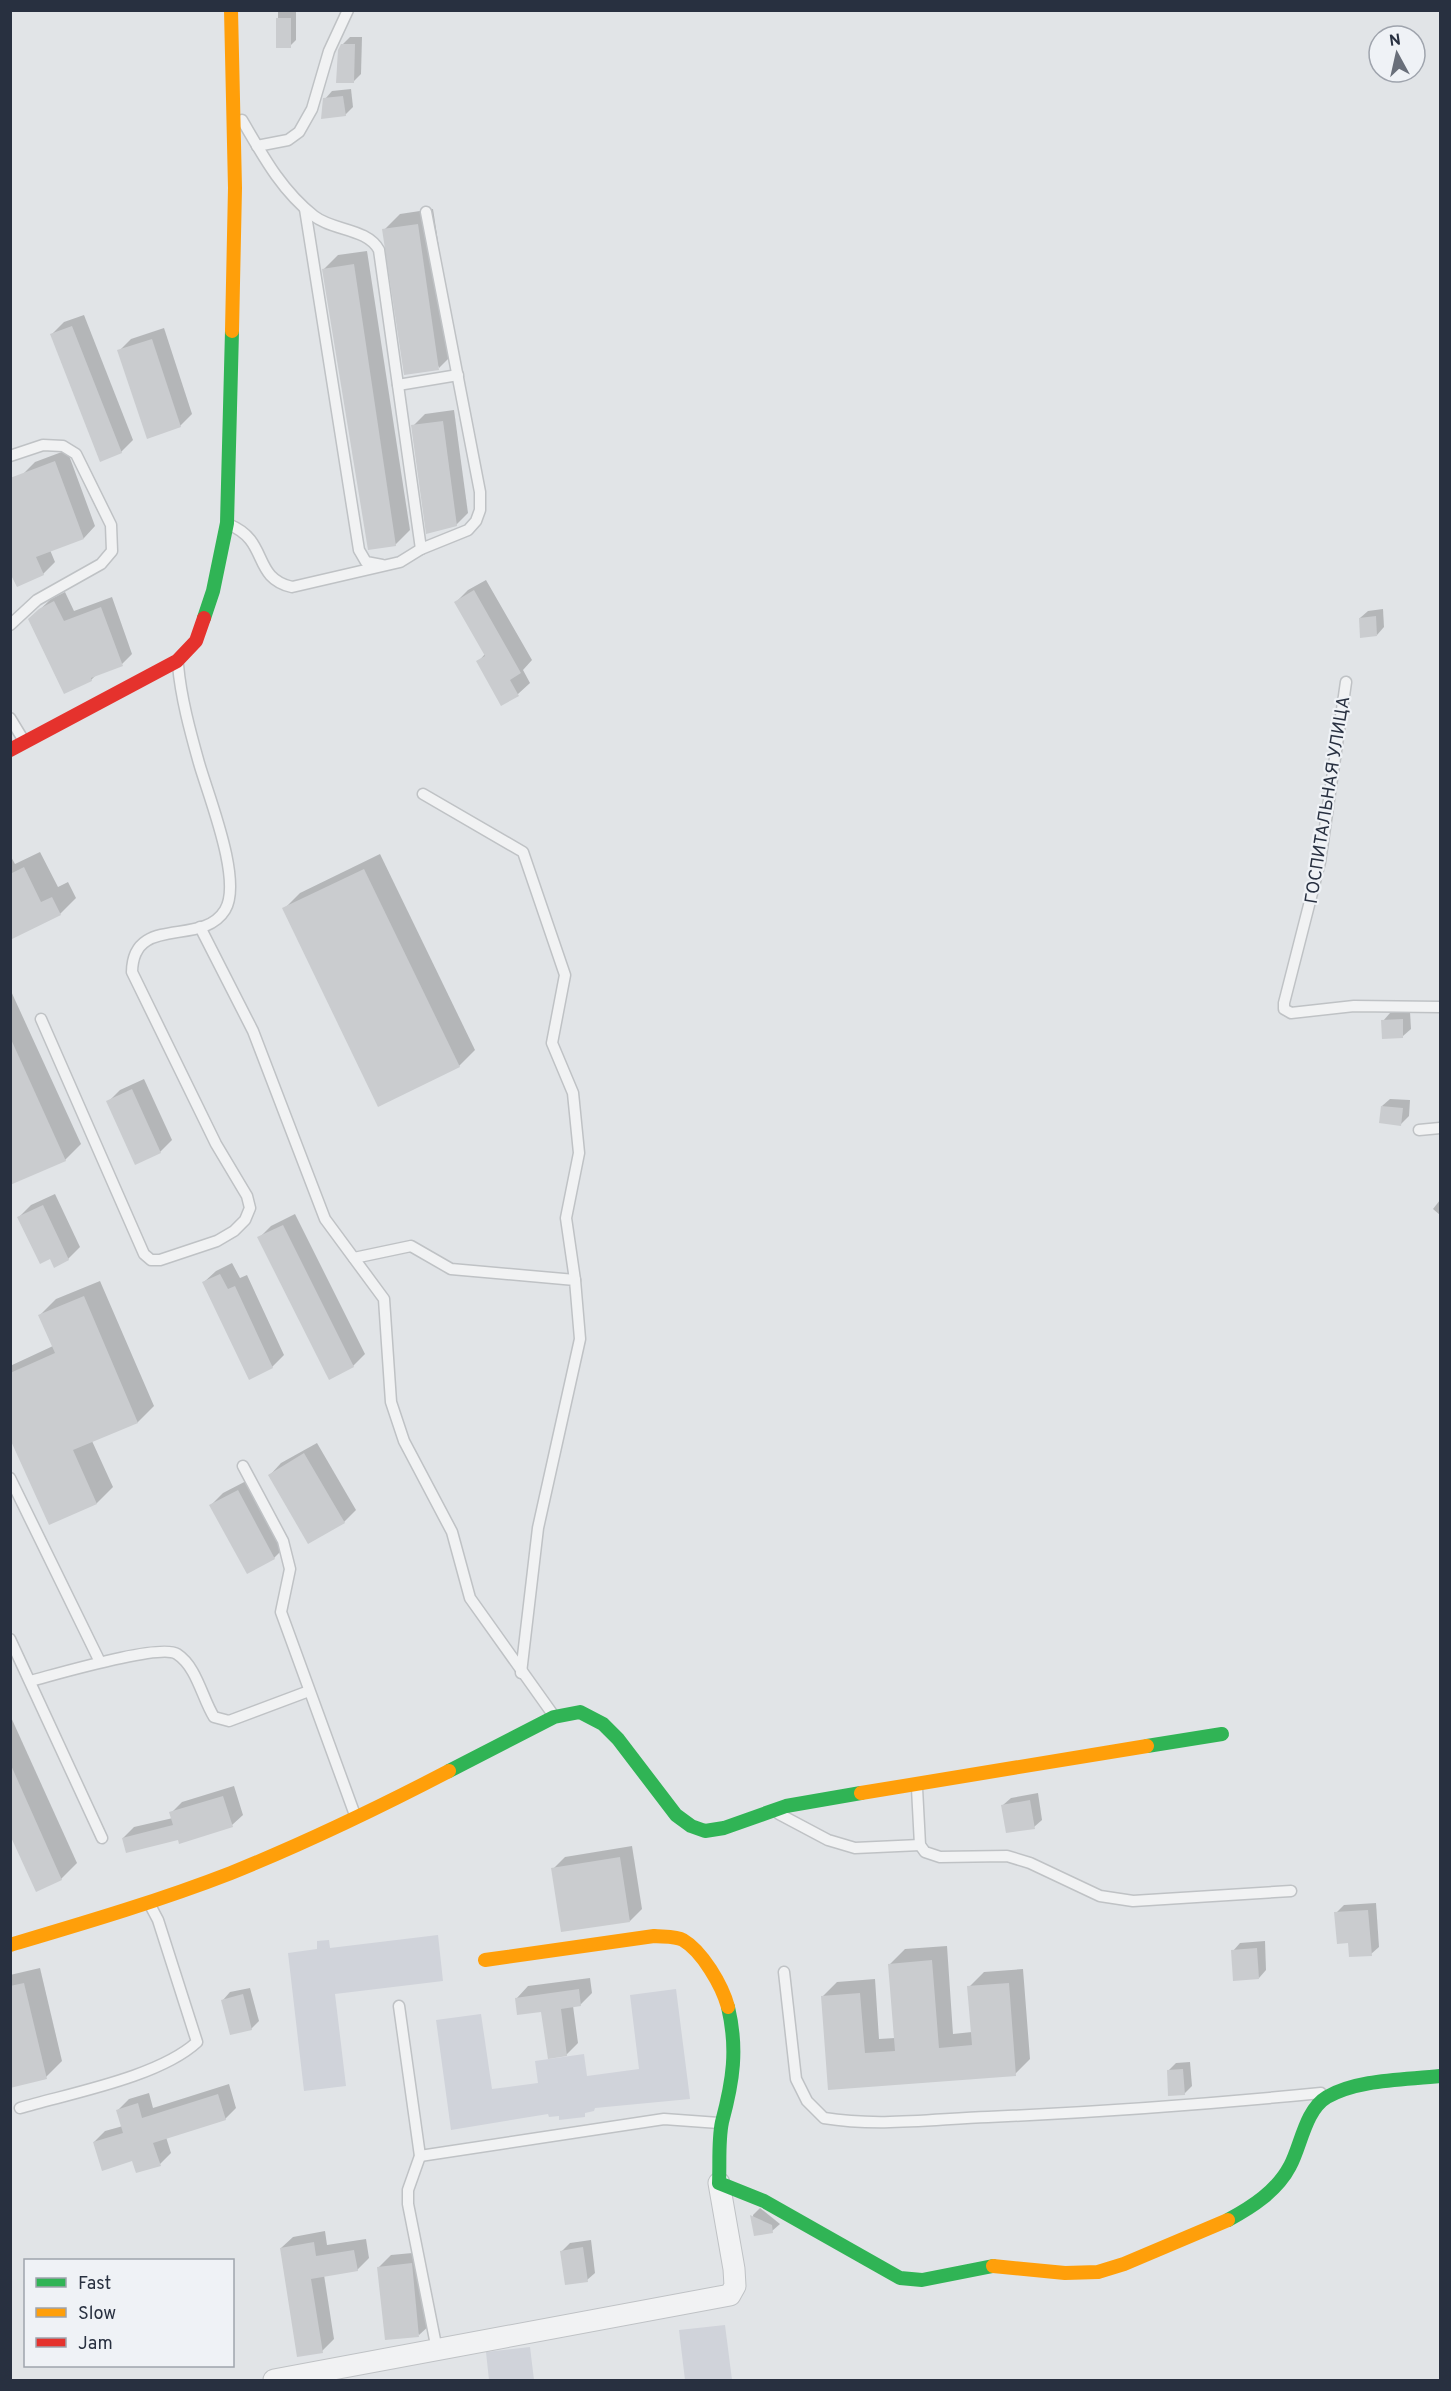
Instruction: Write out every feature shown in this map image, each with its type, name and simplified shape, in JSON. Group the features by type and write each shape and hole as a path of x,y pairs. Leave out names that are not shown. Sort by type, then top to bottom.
{"street":[{"path":"10,750 177,661 196,640 213,591 226,523 235,188 231,10"},
{"path":"10,1945 148,1903 258,1862 356,1817 554,1717 572,1711 589,1714 604,1724 691,1828 706,1832 770,1810 1222,1734"},
{"path":"274,2380 318,2377 437,2350 730,2295 735,2286 719,2183 722,2123 728,2108 735,2062 731,2020 724,1992 712,1970 682,1939 654,1936 485,1960"},
{"path":"719,2183 765,2201 900,2278 911,2282 975,2266 1007,2267 1046,2273 1089,2273 1119,2267 1203,2233 1251,2205 1285,2175 1300,2147 1314,2112 1323,2099 1342,2091 1440,2076"}],"lane":[{"path":"257,147 288,140 299,132 312,109 329,51 348,10"},
{"path":"233,106 275,177 305,209 317,219 375,243 379,250 421,549"},
{"path":"305,209 359,550 366,562 385,566"},
{"path":"226,523 245,531 256,545 267,573 277,584 292,587 400,562 421,549 468,530 476,521 480,510 480,492 426,212"},
{"path":"398,386 458,375"},
{"path":"10,456 43,445 63,446 76,454 111,525 112,551 101,564 37,600 10,625"},
{"path":"41,1019 144,1254 151,1260 160,1260 217,1241 234,1231 245,1220 250,1208 247,1196 216,1144 132,972 132,957 138,948 150,938 214,922 226,909 229,885 223,841 196,752 180,689 177,661"},
{"name":"ГОСПИТАЛЬНАЯ УЛИЦА","path":"1346,682 1320,862 1284,1009 1291,1013 1354,1006 1440,1007"},
{"path":"10,718 25,744"},
{"path":"423,794 523,852 565,975 552,1043 573,1093 579,1153 566,1218 575,1280 580,1339 538,1528 521,1673"},
{"path":"200,927 253,1031 326,1219 384,1299 391,1402 404,1441 452,1532 470,1599 554,1717"},
{"path":"1419,1130 1440,1128"},
{"path":"354,1258 411,1246 451,1269 575,1280"},
{"path":"243,1466 283,1541 290,1569 282,1594 281,1612 356,1817"},
{"path":"10,1478 100,1662"},
{"path":"10,1639 102,1838"},
{"path":"30,1681 100,1662 161,1651 176,1653 189,1667 214,1717 229,1721 309,1691"},
{"path":"916,1784 920,1845 925,1852 940,1857 1007,1856 1030,1863 1100,1896 1134,1901 1291,1891"},
{"path":"770,1810 828,1840 855,1848 920,1845"},
{"path":"20,2108 129,2077 183,2056 197,2042 158,1920 148,1903"},
{"path":"784,1972 796,2079 807,2100 824,2118 870,2122 1057,2114 1184,2107 1342,2091"},
{"path":"399,2006 420,2156 408,2190 408,2204 437,2350"},
{"path":"420,2156 664,2119 709,2120 722,2123"}],"shaded area":[{"path":"438,1935 443,1981 335,1994 346,2086 304,2091 288,1953 317,1949 317,1941 329,1940 330,1948"},
{"path":"676,1989 690,2099 595,2108 594,2111 585,2113 585,2117 559,2120 559,2116 549,2117 548,2114 451,2130 436,2020 481,2014 492,2089 538,2083 535,2061 584,2054 587,2076 639,2069 630,1995"},
{"path":"725,2325 732,2380 685,2380 679,2330"},
{"path":"530,2347 534,2380 489,2380 486,2352"}],"building":[{"path":"276,18 291,18 291,48 276,48"},
{"path":"341,44 355,44 354,83 336,83 338,50"},
{"path":"343,96 346,116 321,119 323,98"},
{"path":"418,224 439,370 404,375 382,229"},
{"path":"354,264 396,546 368,550 322,269"},
{"path":"72,326 122,453 100,462 50,334"},
{"path":"152,339 181,427 147,439 117,350"},
{"path":"443,421 457,526 426,534 411,425"},
{"path":"55,461 84,539 36,557 44,575 17,587 10,573 10,478"},
{"path":"474,590 521,673 510,680 519,696 501,706 476,661 485,656 454,602"},
{"path":"54,601 64,621 101,607 123,666 91,678 92,681 64,694 28,619 39,609"},
{"path":"1376,616 1377,636 1360,638 1359,618"},
{"path":"24,867 41,902 52,897 61,915 10,940 10,874"},
{"path":"364,869 460,1067 378,1107 282,908"},
{"path":"1403,1019 1403,1038 1382,1039 1381,1020"},
{"path":"10,1037 66,1161 10,1185"},
{"path":"132,1089 161,1153 135,1165 106,1101"},
{"path":"1381,1106 1403,1108 1401,1126 1379,1123"},
{"path":"43,1205 69,1260 54,1268 50,1259 40,1264 17,1217"},
{"path":"283,1225 354,1367 329,1380 257,1237"},
{"path":"220,1274 228,1289 235,1286 273,1368 249,1380 202,1282"},
{"path":"84,1296 138,1423 73,1450 97,1504 49,1525 10,1439 10,1373 55,1353 38,1315"},
{"path":"304,1453 345,1523 308,1544 268,1475"},
{"path":"238,1490 275,1559 247,1574 209,1505"},
{"path":"10,1763 62,1880 36,1892 10,1835"},
{"path":"223,1796 233,1827 179,1844 178,1840 126,1853 122,1838 173,1825 169,1812"},
{"path":"1030,1800 1035,1829 1006,1833 1001,1805"},
{"path":"620,1857 630,1922 561,1932 551,1868"},
{"path":"1368,1910 1372,1956 1349,1957 1348,1943 1337,1944 1334,1912"},
{"path":"1257,1948 1259,1979 1233,1981 1231,1950"},
{"path":"932,1960 939,2048 972,2045 967,1986 1009,1983 1016,2076 828,2090 821,1996 860,1993 865,2053 895,2051 888,1964"},
{"path":"24,1983 47,2079 10,2088 10,1986"},
{"path":"579,1989 581,2006 561,2009 567,2056 548,2059 541,2012 517,2015 515,1998"},
{"path":"243,1994 252,2030 230,2035 221,2000"},
{"path":"1183,2069 1185,2095 1168,2096 1167,2070"},
{"path":"218,2094 226,2120 153,2143 161,2166 136,2173 132,2161 102,2171 93,2142 123,2133 116,2110 138,2103 142,2118"},
{"path":"750,2215 772,2225 773,2233 754,2236"},
{"path":"314,2242 316,2256 354,2250 358,2271 311,2279 323,2353 297,2357 280,2248"},
{"path":"583,2247 588,2282 565,2285 560,2251"},
{"path":"412,2263 419,2337 385,2340 377,2267"}],"traffic: fast":[{"path":"204,618 213,591 227,523 232,331"},
{"path":"449,1771 554,1717 580,1712 603,1724 618,1739 676,1815 691,1826 705,1831 724,1828 786,1806 861,1793"},
{"path":"1147,1746 1222,1734"},
{"path":"728,2007 733,2037 733,2065 721,2129 719,2183 764,2201 900,2278 922,2280 993,2266"},
{"path":"1228,2220 1255,2204 1285,2175 1313,2110 1327,2097 1339,2091 1367,2084 1440,2076"}],"traffic: slow":[{"path":"231,10 235,188 232,331"},
{"path":"861,1793 1147,1746"},
{"path":"10,1945 149,1902 231,1873 341,1825 449,1771"},
{"path":"485,1960 654,1936 677,1938 690,1945 704,1960 716,1979 728,2007"},
{"path":"993,2266 1065,2273 1098,2272 1124,2264 1228,2220"}],"traffic: jam":[{"path":"10,750 177,661 196,641 204,618"}]}
